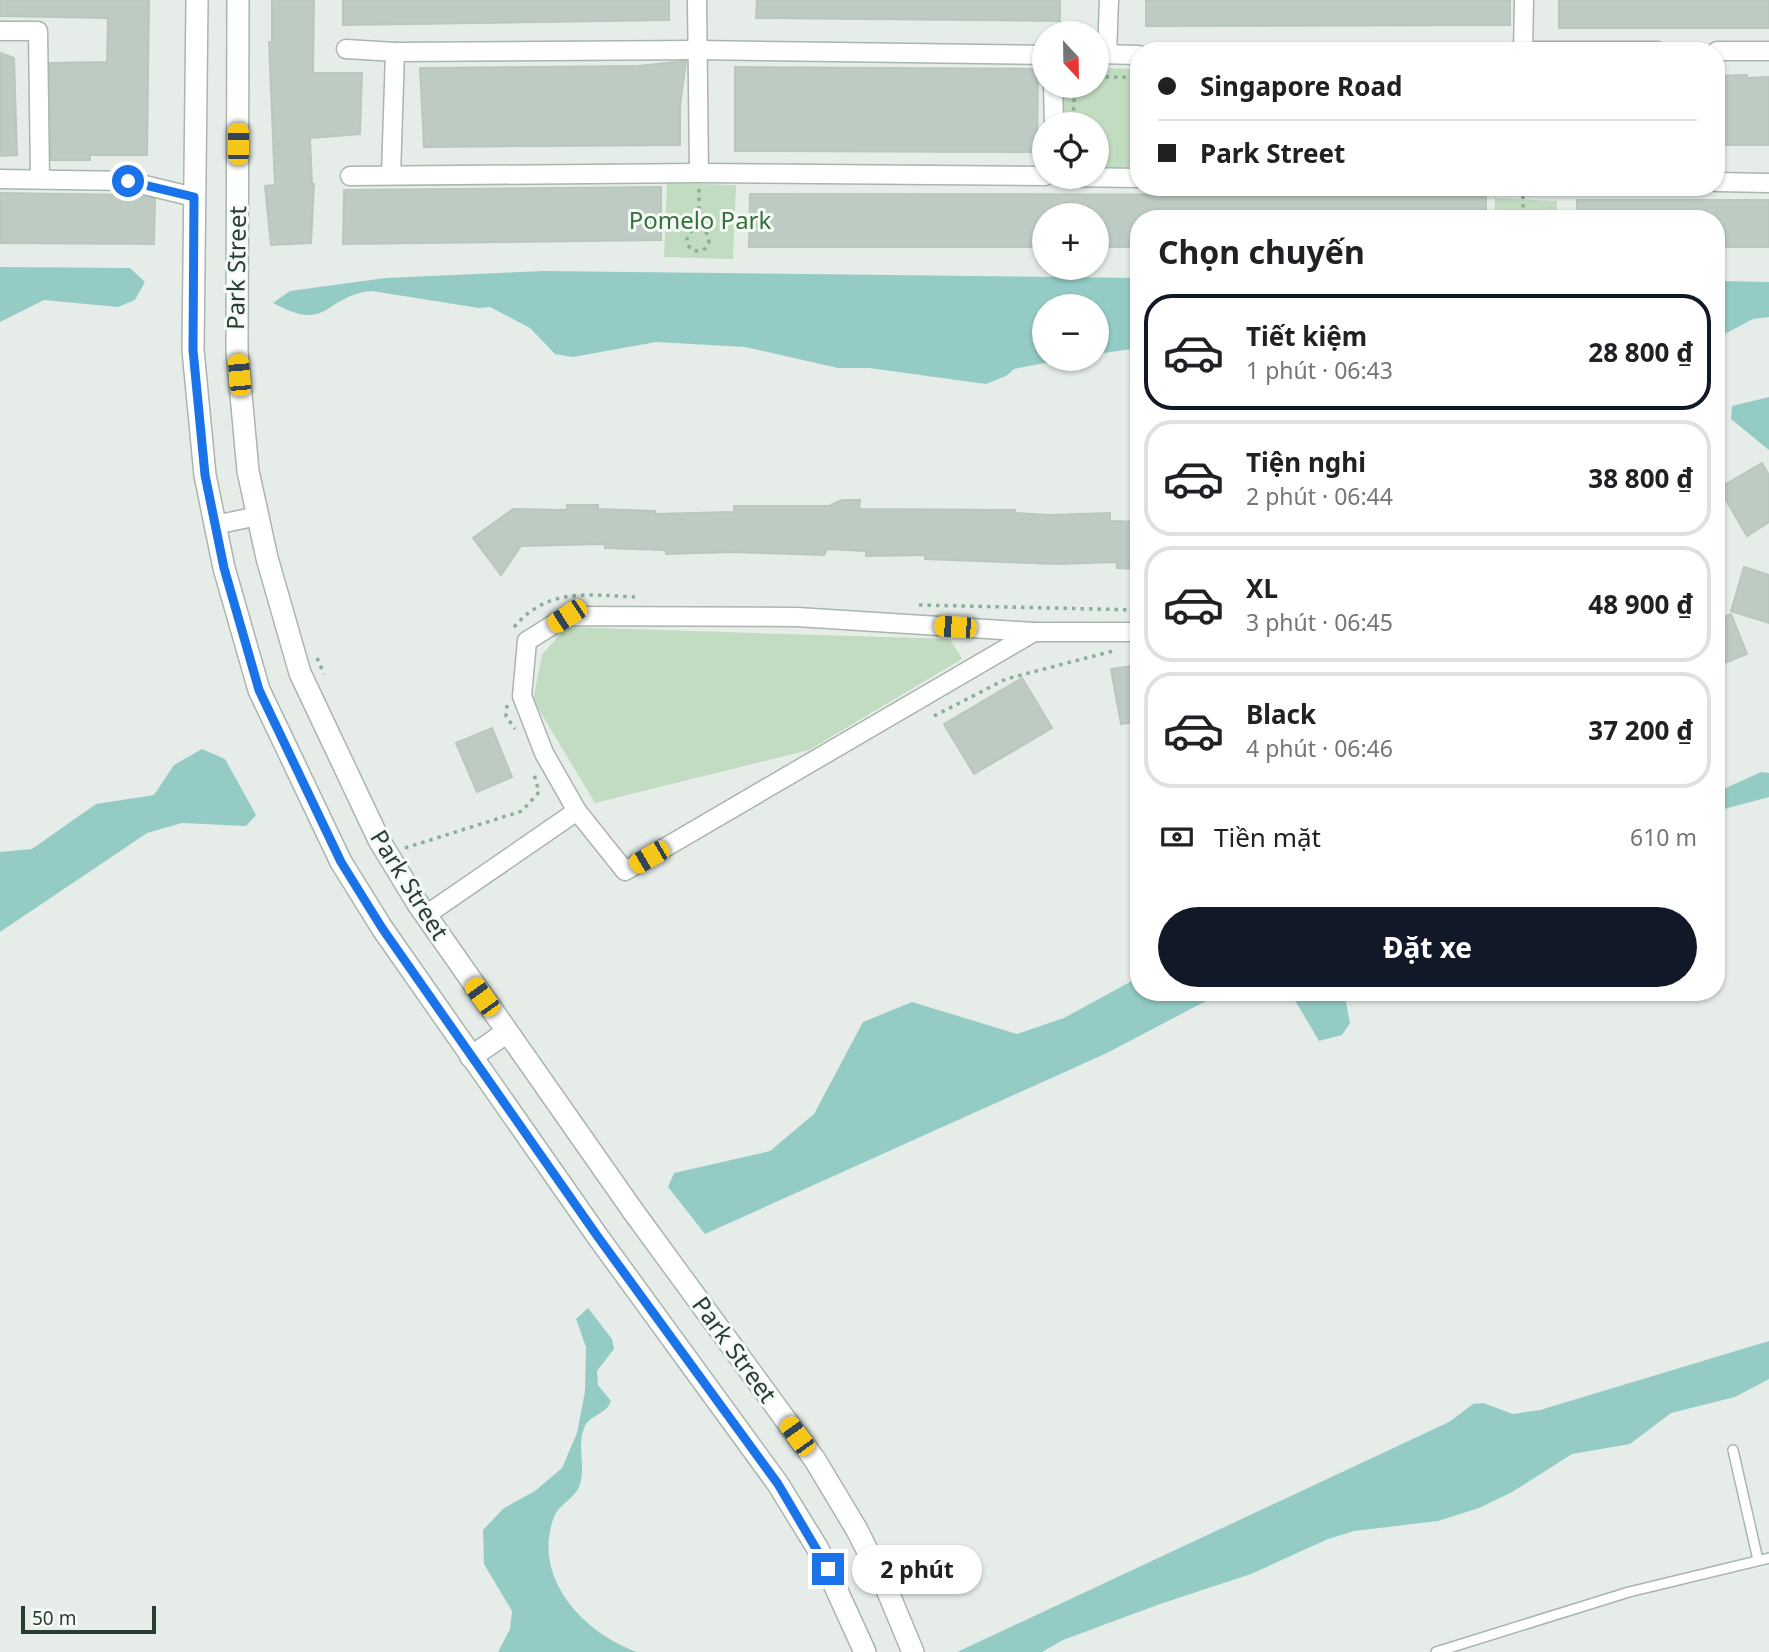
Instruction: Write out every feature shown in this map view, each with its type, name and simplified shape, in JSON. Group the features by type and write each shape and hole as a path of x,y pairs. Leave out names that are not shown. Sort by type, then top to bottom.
{"street":[{"name":"Park Street","path":"197,0 193,350 205,475 224,568 259,690 341,862 382,928 471,1057 778,1484 817,1549 865,1652"},
{"name":"Park Street","path":"238,0 237,351 248,471 267,558 300,673 379,840 426,915 507,1032 815,1461 857,1530 888,1591 913,1652"},
{"path":"697,0 699,173"},
{"path":"1106,21 1109,0"},
{"path":"1522,42 1524,0"},
{"path":"0,31 38,31 40,179"},
{"path":"346,48 395,52 697,50 1032,55"},
{"path":"1725,51 1769,51"},
{"path":"391,175 395,52"},
{"path":"1110,54 1130,55"},
{"path":"1109,173 1130,170"},
{"path":"350,176 699,173 1032,176"},
{"path":"0,179 128,181 194,197"},
{"path":"1725,182 1769,183"},
{"path":"215,525 258,516"},
{"path":"1034,632 625,871 578,811 544,753 522,696 527,642 567,616 797,617 1034,632 1130,632"},
{"path":"426,915 578,811"},
{"path":"471,1057 507,1032"}],"lane":[{"path":"1733,1450 1758,1560"},
{"path":"1436,1652 1629,1592 1769,1558"}],"path":[{"path":"1110,77 1130,80"},
{"path":"699,173 699,229 709,239 707,247 697,252 690,249 686,239 692,230 699,229"},
{"path":"513,639 514,627 533,608 565,595 648,597"},
{"path":"910,605 1130,610"},
{"path":"934,716 1006,678 1119,649"},
{"path":"315,653 325,678"},
{"path":"507,703 506,716 521,737"},
{"path":"395,850 522,811 539,792 534,770"}],"green space":[{"path":"1110,68 1130,69 1130,173 1109,172 1109,112 1064,112 1063,98 1110,98"},
{"name":"Pomelo Park","path":"667,183 736,185 733,259 664,257"},
{"path":"1495,198 1557,201 1557,210 1494,210"},
{"path":"566,627 950,639 962,659 809,750 595,803 533,700 542,655"}],"water":[{"path":"0,267 130,268 145,282 135,300 118,307 44,300 0,322"},
{"path":"543,271 1032,277 1032,280 1130,278 1130,349 1109,352 1109,294 1032,294 1032,366 1014,369 1006,376 986,384 869,368 838,368 745,347 656,342 573,357 555,354 530,328 490,307 479,308 372,291 343,299 316,314 305,315 273,303 290,291 385,278"},
{"path":"1725,281 1769,282 1769,317 1753,319 1725,334"},
{"path":"1769,397 1769,450 1731,419 1732,406"},
{"path":"202,749 225,759 256,815 246,826 182,823 147,833 0,932 0,852 32,849 96,804 154,795 174,765"},
{"path":"1761,772 1769,773 1769,797 1725,809 1725,788"},
{"path":"1130,982 1130,1001 1206,1001 1107,1053 705,1234 668,1187 674,1173 770,1151 814,1114 863,1022 912,1002 1017,1034 1064,1018"},
{"path":"1295,1001 1346,1001 1350,1023 1342,1035 1319,1041"},
{"path":"588,1308 612,1339 614,1349 597,1371 598,1385 611,1401 606,1409 587,1422 582,1433 582,1477 578,1489 554,1517 549,1540 550,1561 556,1582 581,1617 617,1643 637,1652 498,1652 510,1629 512,1611 484,1564 483,1530 504,1508 535,1491 562,1468 577,1433 585,1391 586,1347 576,1319"},
{"path":"1769,1341 1769,1379 1735,1397 1671,1413 1630,1444 1572,1454 1512,1492 1479,1508 1438,1521 1354,1531 1328,1539 1251,1574 1063,1640 1042,1652 957,1652 1449,1422 1473,1404 1483,1403 1513,1414 1540,1410"}],"building":[{"path":"0,0 149,0 147,155 90,155 90,160 51,160 50,63 107,62 108,18 0,16"},
{"path":"272,0 314,0 313,73 362,73 360,134 310,138 314,184 311,243 271,245 265,186 275,185 269,42 272,42"},
{"path":"343,0 669,0 669,20 343,25"},
{"path":"757,0 1060,0 1060,21 756,18"},
{"path":"1146,0 1510,0 1510,25 1146,26"},
{"path":"1559,0 1769,0 1769,28 1559,28"},
{"path":"0,53 14,58 17,155 0,156"},
{"path":"686,61 680,106 680,145 424,147 420,68 638,66"},
{"path":"735,67 1032,69 1032,98 1038,98 1037,112 1032,112 1032,152 735,151"},
{"path":"1725,76 1769,77 1769,145 1725,145"},
{"path":"661,187 661,240 343,244 344,190"},
{"path":"0,193 136,195 155,199 154,244 0,243"},
{"path":"750,194 1486,196 1486,210 1130,210 1130,247 1109,247 1109,203 1032,203 1032,247 749,247"},
{"path":"1577,200 1769,200 1769,247 1725,247 1725,210 1577,210"},
{"path":"1762,463 1769,475 1769,522 1747,536 1725,498 1725,485"},
{"path":"842,500 860,500 859,509 1015,510 1015,513 1049,515 1110,513 1110,521 1130,522 1130,569 1117,568 1117,562 1057,564 925,559 925,555 866,556 866,551 827,549 824,555 733,552 666,554 666,550 605,548 605,544 521,546 501,575 473,538 513,509 567,510 567,505 598,505 598,509 655,511 655,514 734,512 734,506 829,506"},
{"path":"1744,567 1769,575 1769,623 1731,611"},
{"path":"1731,614 1747,654 1725,663 1725,617"},
{"path":"1130,666 1130,722 1121,724 1111,669"},
{"path":"1022,678 1052,728 974,774 944,724"},
{"path":"492,728 512,777 477,792 456,743"}],"route":[{"path":"128,181 194,197 193,350 205,475 224,568 259,690 304,789 341,862 433,1005 778,1484 828,1569"}]}
